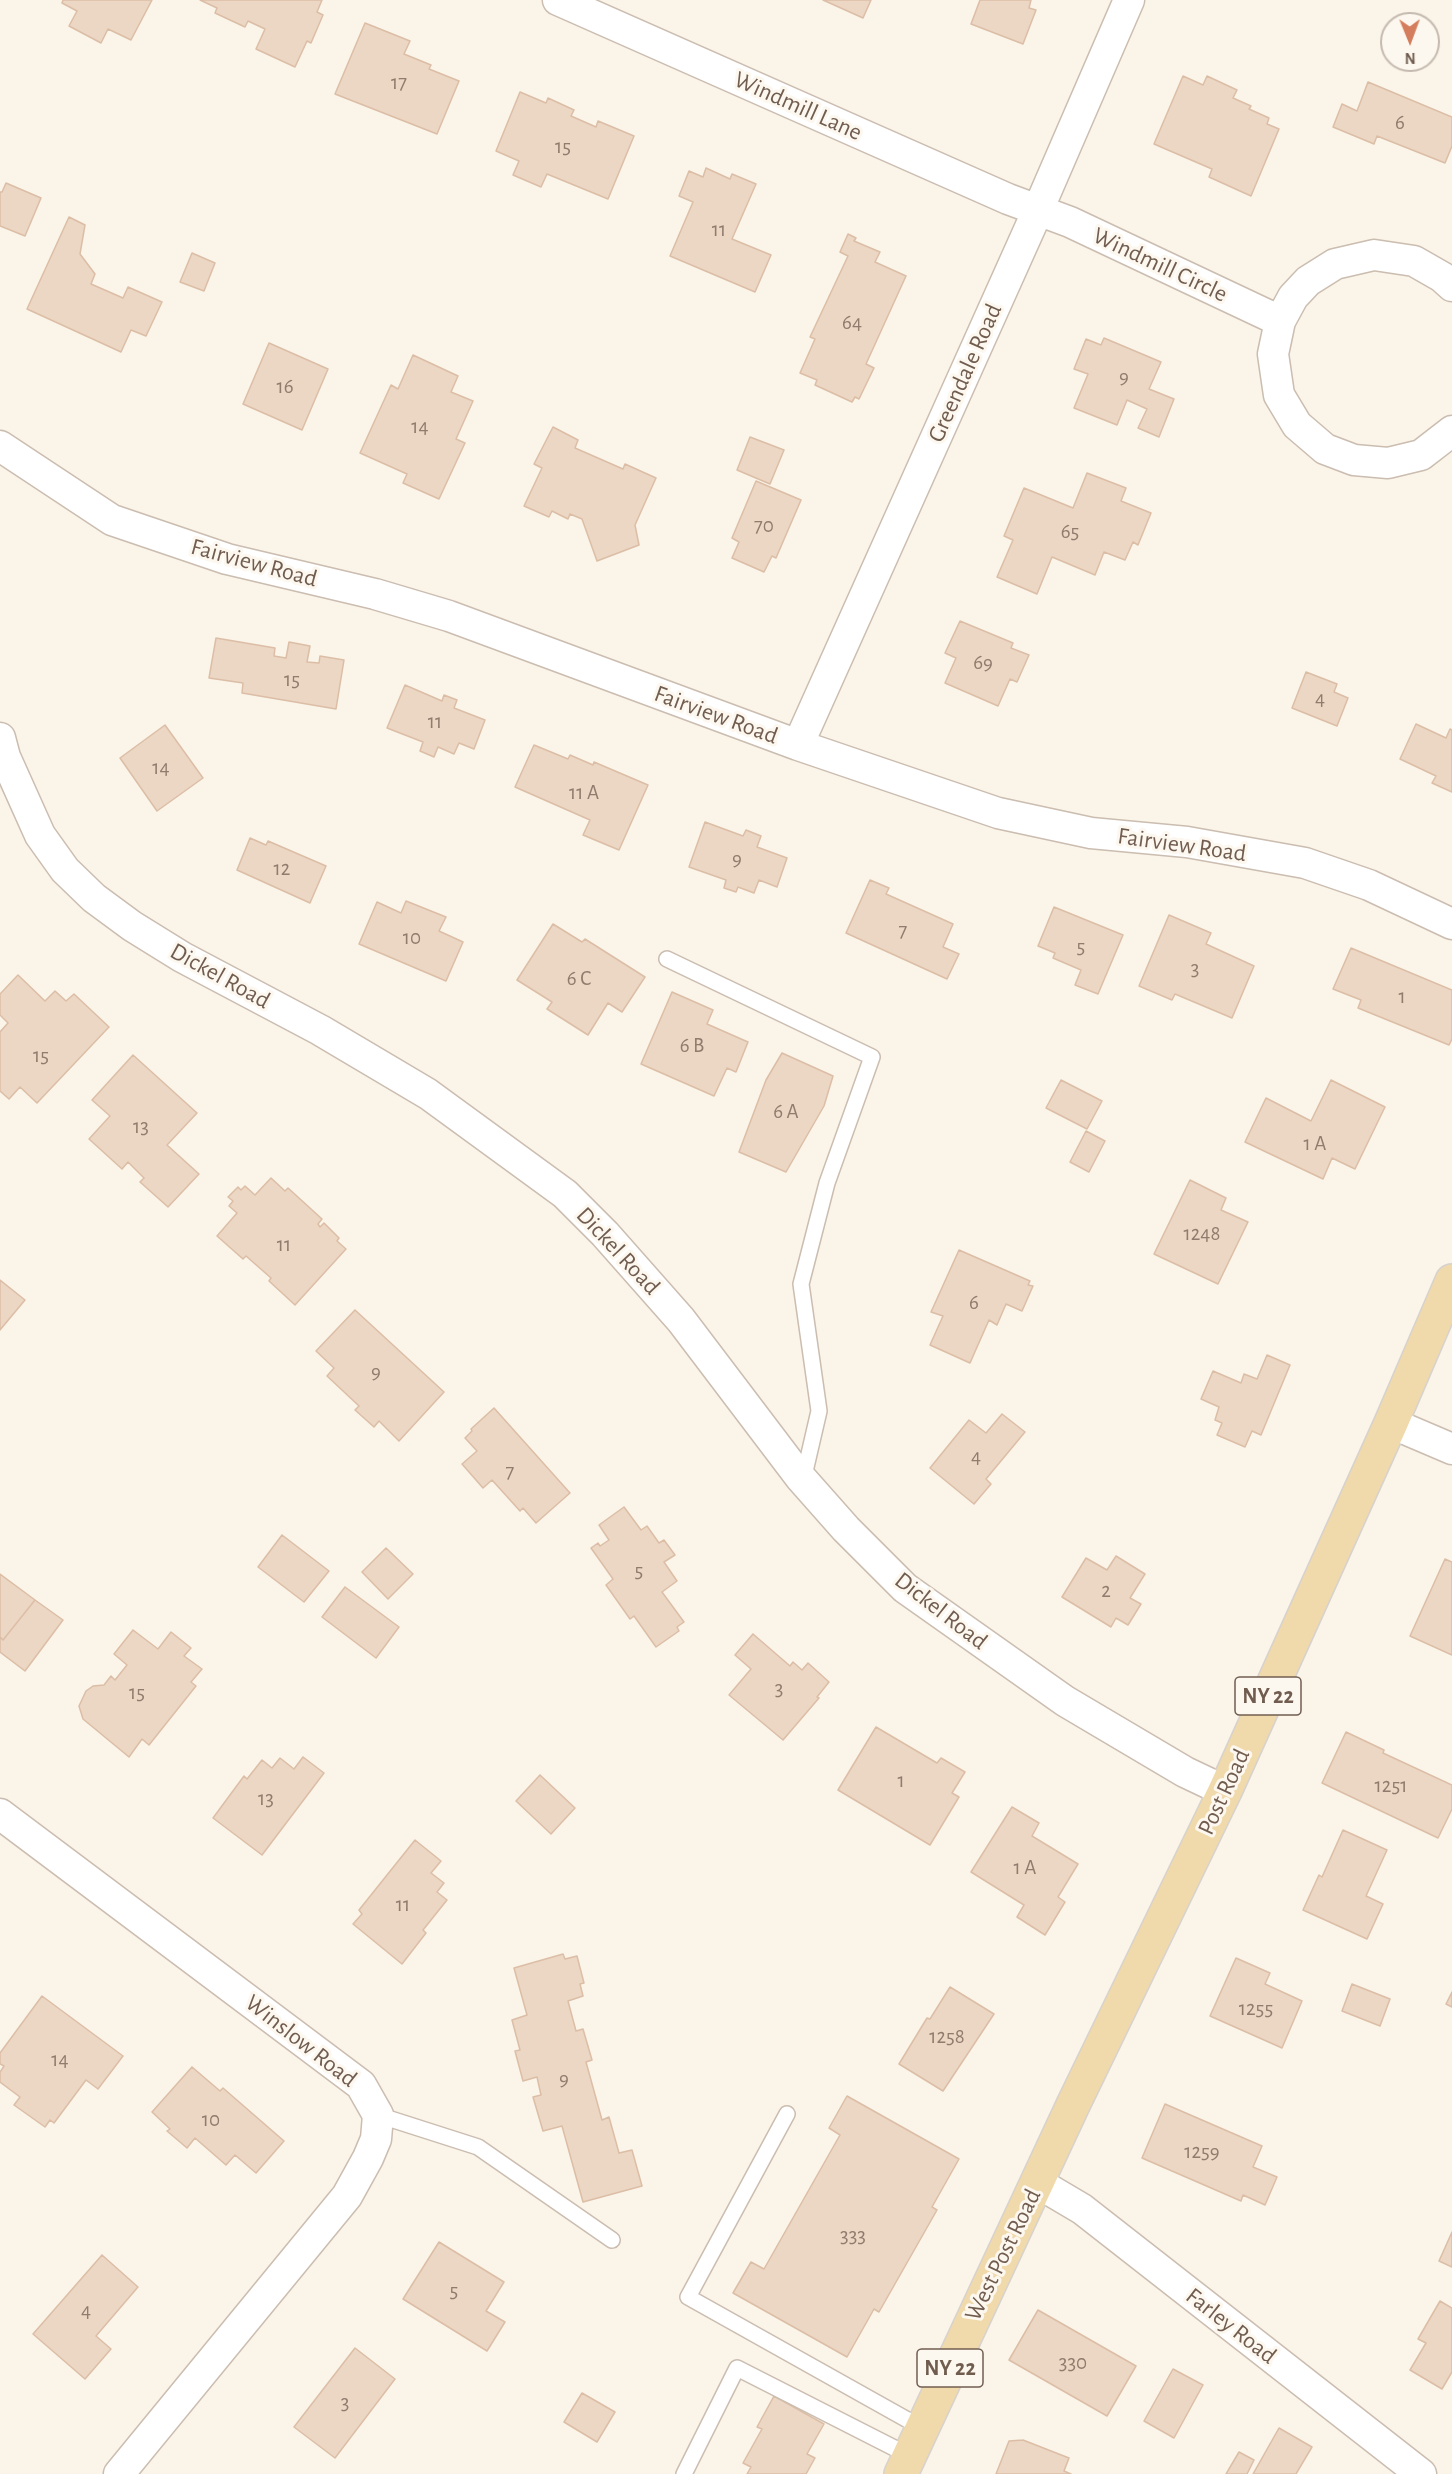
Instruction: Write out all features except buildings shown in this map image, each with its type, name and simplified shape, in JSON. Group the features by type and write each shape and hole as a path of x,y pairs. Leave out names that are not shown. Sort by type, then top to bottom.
{"main road":[{"name":"Post Road","path":"1042,2175 1225,1791 1391,1423 1452,1281"},
{"name":"West Post Road","path":"911,2453 1042,2175"}],"street":[{"name":"Windmill Lane","path":"558,0 1038,210"},
{"name":"Greendale Road","path":"798,745 1038,210 1129,0"},
{"name":"Windmill Circle","path":"1038,210 1070,222 1280,321"},
{"path":"1452,286 1442,277 1414,261 1374,255 1335,264 1308,281 1293,297 1280,321 1273,354 1280,395 1298,425 1325,449 1354,460 1388,463 1421,455 1452,431"},
{"name":"Fairview Road","path":"0,446 60,488 112,520 227,559 375,594 448,616 798,745 998,813 1091,833 1187,842 1305,863 1369,885 1452,924"},
{"name":"Dickel Road","path":"0,738 5,757 40,835 65,870 93,898 182,957 320,1030 428,1094 565,1194 606,1234 681,1320 803,1480 846,1529 905,1588 1065,1701 1185,1772 1225,1791"},
{"path":"1391,1423 1452,1449"},
{"name":"Winslow Road","path":"0,1814 361,2085 378,2115"},
{"path":"118,2474 347,2196 376,2139 378,2115"},
{"name":"Farley Road","path":"1042,2175 1082,2209 1421,2474"}],"lane":[{"path":"667,960 872,1057 827,1183 801,1284 819,1411 803,1480"},
{"path":"787,2114 688,2297 911,2453"},
{"path":"378,2115 478,2147 612,2240"},
{"path":"684,2474 737,2368 911,2453"}]}
